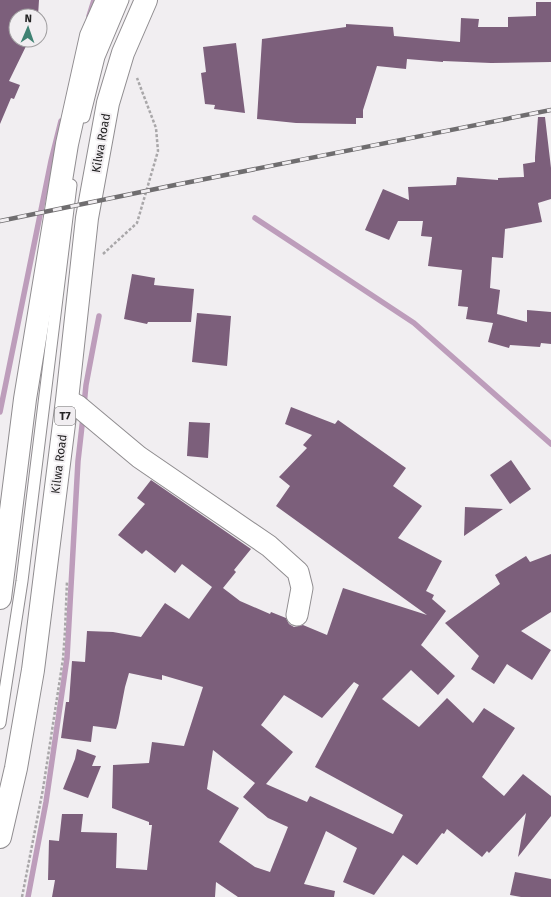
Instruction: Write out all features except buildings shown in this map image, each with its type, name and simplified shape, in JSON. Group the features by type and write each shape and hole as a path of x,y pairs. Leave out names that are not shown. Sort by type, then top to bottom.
{"highway":[{"path":"0,598 25,399 67,144 91,36 107,0"},
{"name":"Kilwa Road","path":"0,837 16,768 33,670 68,400 87,218 108,104 123,53 146,0"}],"street":[{"path":"68,400 78,406 83,412 139,458 269,546 298,572 302,588 297,615"}],"lane":[{"path":"0,723 22,581 77,146 99,57 123,0"}],"waterway":[{"path":"89,16 94,0"},
{"path":"0,412 51,161 61,121"},
{"path":"255,218 414,323 551,444"},
{"path":"84,405 86,385 99,316"},
{"path":"28,897 46,802 67,658 78,461 83,417"}],"railway":[{"path":"0,221 551,110"}]}
